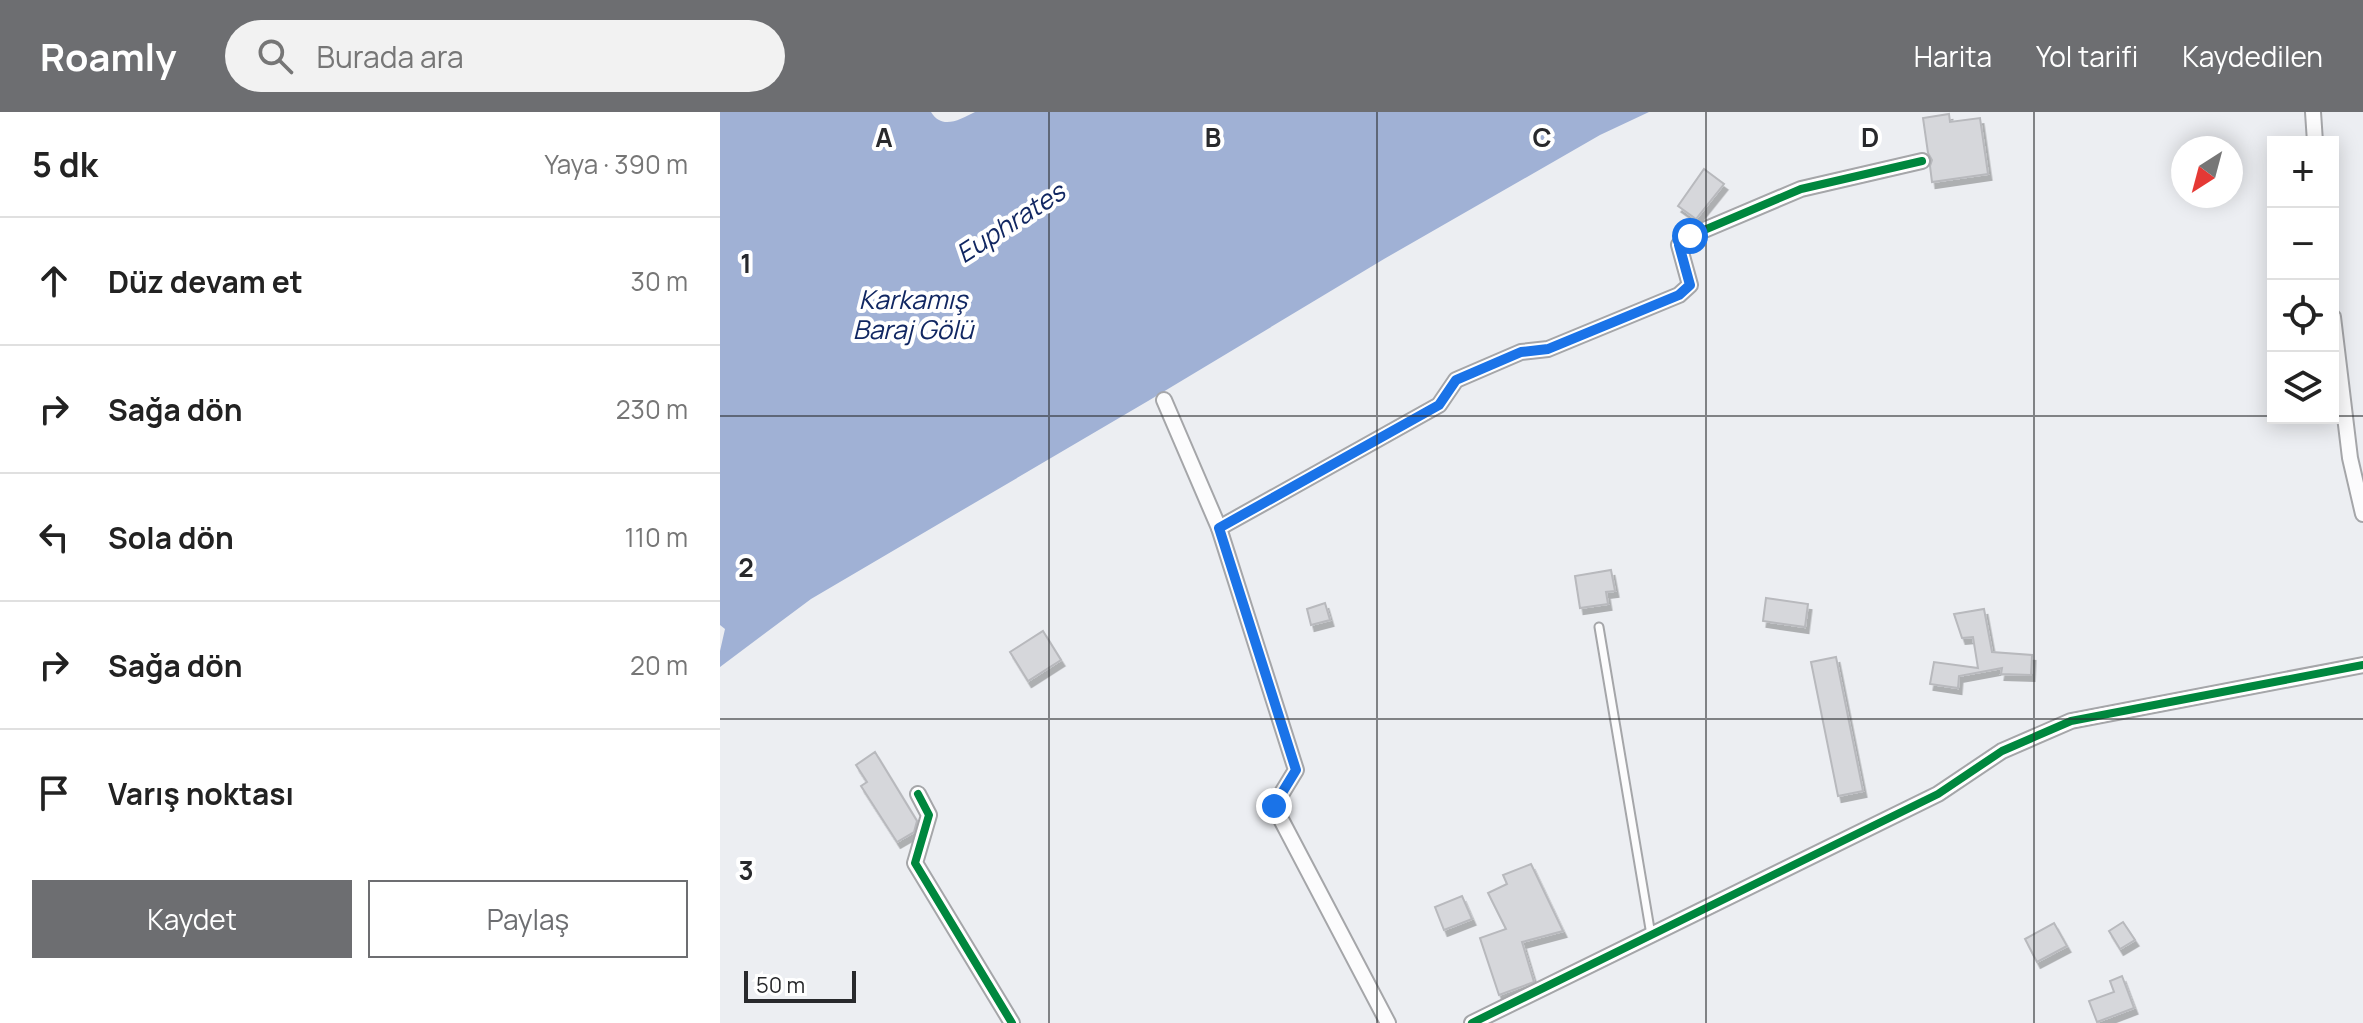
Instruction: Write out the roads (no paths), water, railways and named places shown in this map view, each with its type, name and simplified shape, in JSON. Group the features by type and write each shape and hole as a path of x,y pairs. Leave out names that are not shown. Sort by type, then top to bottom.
{"street":[{"path":"2313,112 2315,136"},
{"path":"1219,528 1439,405 1456,380 1521,352 1548,349 1679,295 1690,285 1679,245 1690,236 1801,189 1922,161"},
{"path":"2337,352 2350,458 2363,514"},
{"path":"1164,400 1219,528 1296,770 1274,806 1388,1023"},
{"path":"1472,1023 1938,794 2002,751 2071,721 2363,665"},
{"path":"918,794 929,815 915,863 1012,1023"}],"lane":[{"path":"1599,627 1651,935"}],"water":[{"name":"Karkamış Baraj Gölü","path":"720,112 931,112 940,121 946,122 975,112 1649,112 1600,135 1384,259 811,599 720,667 725,629 720,625"}],"water label":[{"name":"Euphrates","path":"1010,222"}]}
